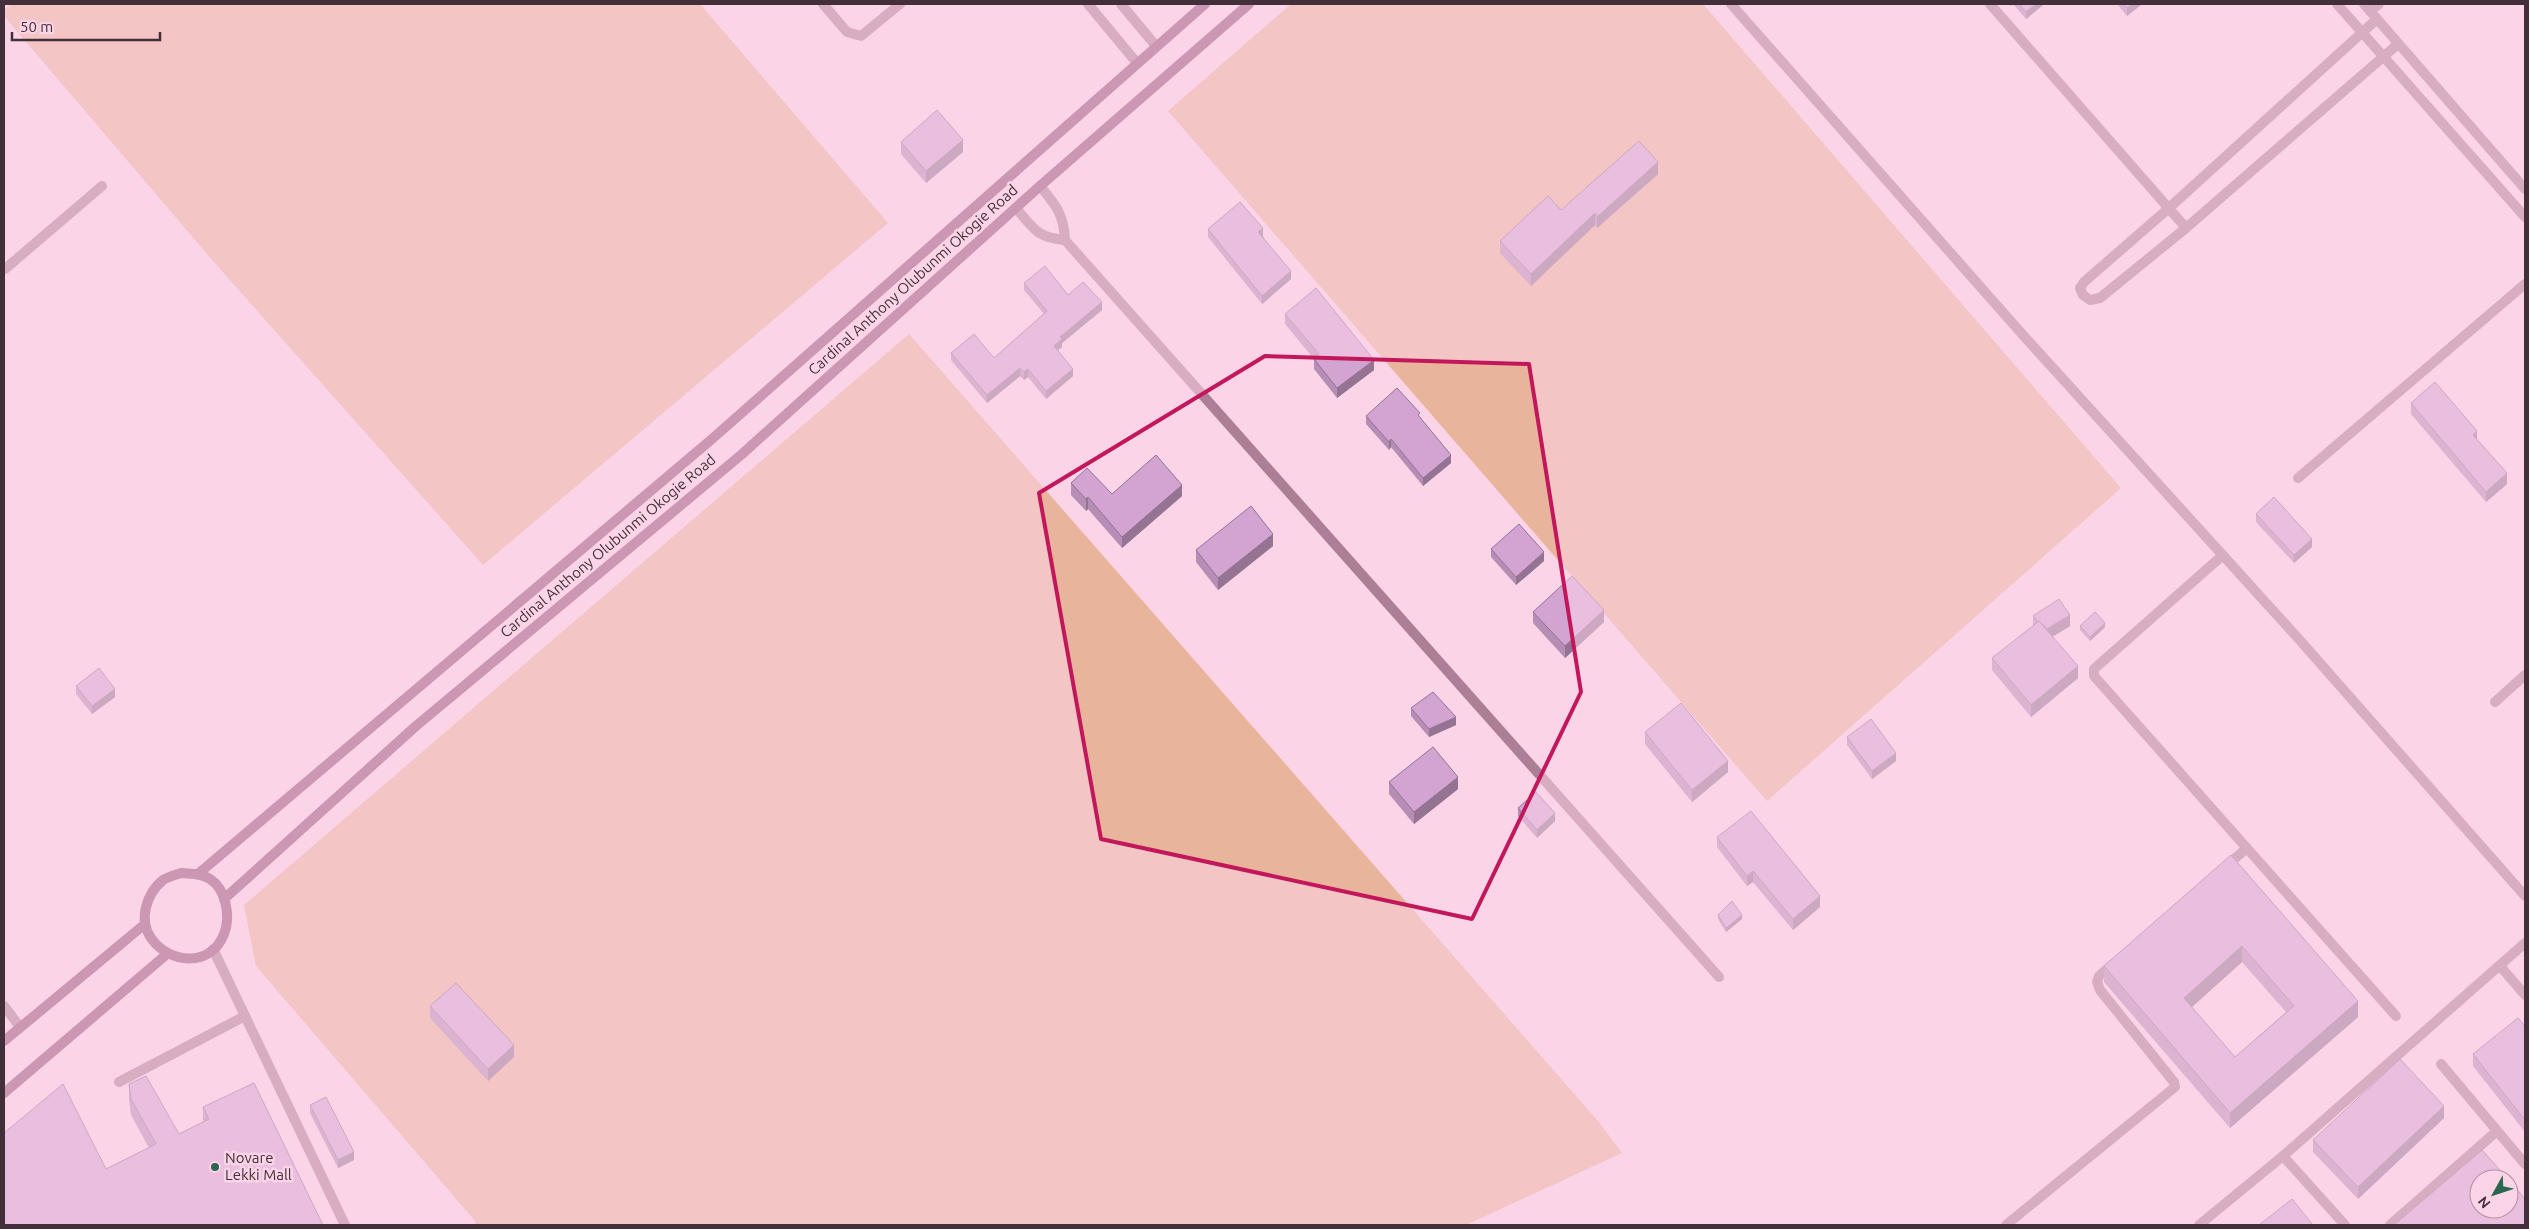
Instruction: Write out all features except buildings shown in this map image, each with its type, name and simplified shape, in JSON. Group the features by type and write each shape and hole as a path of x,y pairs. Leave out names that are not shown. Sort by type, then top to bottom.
{"street":[{"path":"824,4 847,32 861,36 900,4"},
{"path":"1088,4 1137,63"},
{"path":"1121,4 1156,46"},
{"name":"Cardinal Anthony Olubunmi Okogie Road","path":"198,874 712,439 1205,4"},
{"name":"Cardinal Anthony Olubunmi Okogie Road","path":"224,898 416,726 741,454 1040,186 1249,4"},
{"path":"1731,4 2022,334 2223,555 2525,896"},
{"path":"1990,4 2186,228"},
{"path":"2337,4 2525,216"},
{"path":"2379,4 2370,12 2362,32 2169,208 2084,282 2080,288 2083,295 2090,300 2100,298 2186,228 2398,44"},
{"path":"2370,12 2525,190"},
{"path":"4,269 102,186"},
{"path":"1040,186 1056,205 1064,223 1065,240 1459,681 1719,977"},
{"path":"1016,208 1033,228 1047,239 1065,240"},
{"path":"2298,478 2525,284"},
{"path":"2223,555 2094,669 2094,676 2396,1016"},
{"path":"2495,702 2525,674"},
{"path":"2217,874 2247,848"},
{"path":"181,873 198,874 211,879 224,898 228,917 224,935 213,949 199,957 183,959 167,954 157,946 148,934 145,924 146,906 152,891 165,879 181,873"},
{"path":"4,1041 145,924"},
{"path":"2199,1225 2283,1156 2525,944"},
{"path":"213,949 345,1225"},
{"path":"4,1093 167,954"},
{"path":"2006,1225 2175,1087 2174,1082 2100,990 2097,982 2099,976 2121,957"},
{"path":"2500,966 2525,995"},
{"path":"4,1006 20,1027"},
{"path":"119,1082 244,1016"},
{"path":"2441,1064 2525,1164"},
{"path":"2390,1225 2497,1130"},
{"path":"2283,1156 2345,1225"}],"highlighted area":[{"path":"1265,356 1529,364 1581,692 1472,919 1101,839 1039,493"}],"shaded area":[{"path":"11,4 700,4 888,223 483,565 213,261 4,16 4,10"},
{"path":"1291,4 1703,4 2121,488 1767,801 1168,111"},
{"path":"909,334 1598,1121 1622,1153 1466,1225 473,1225 476,1222 256,966 244,905"}],"place":[{"name":"Novare Lekki Mall","path":"215,1167"}]}
